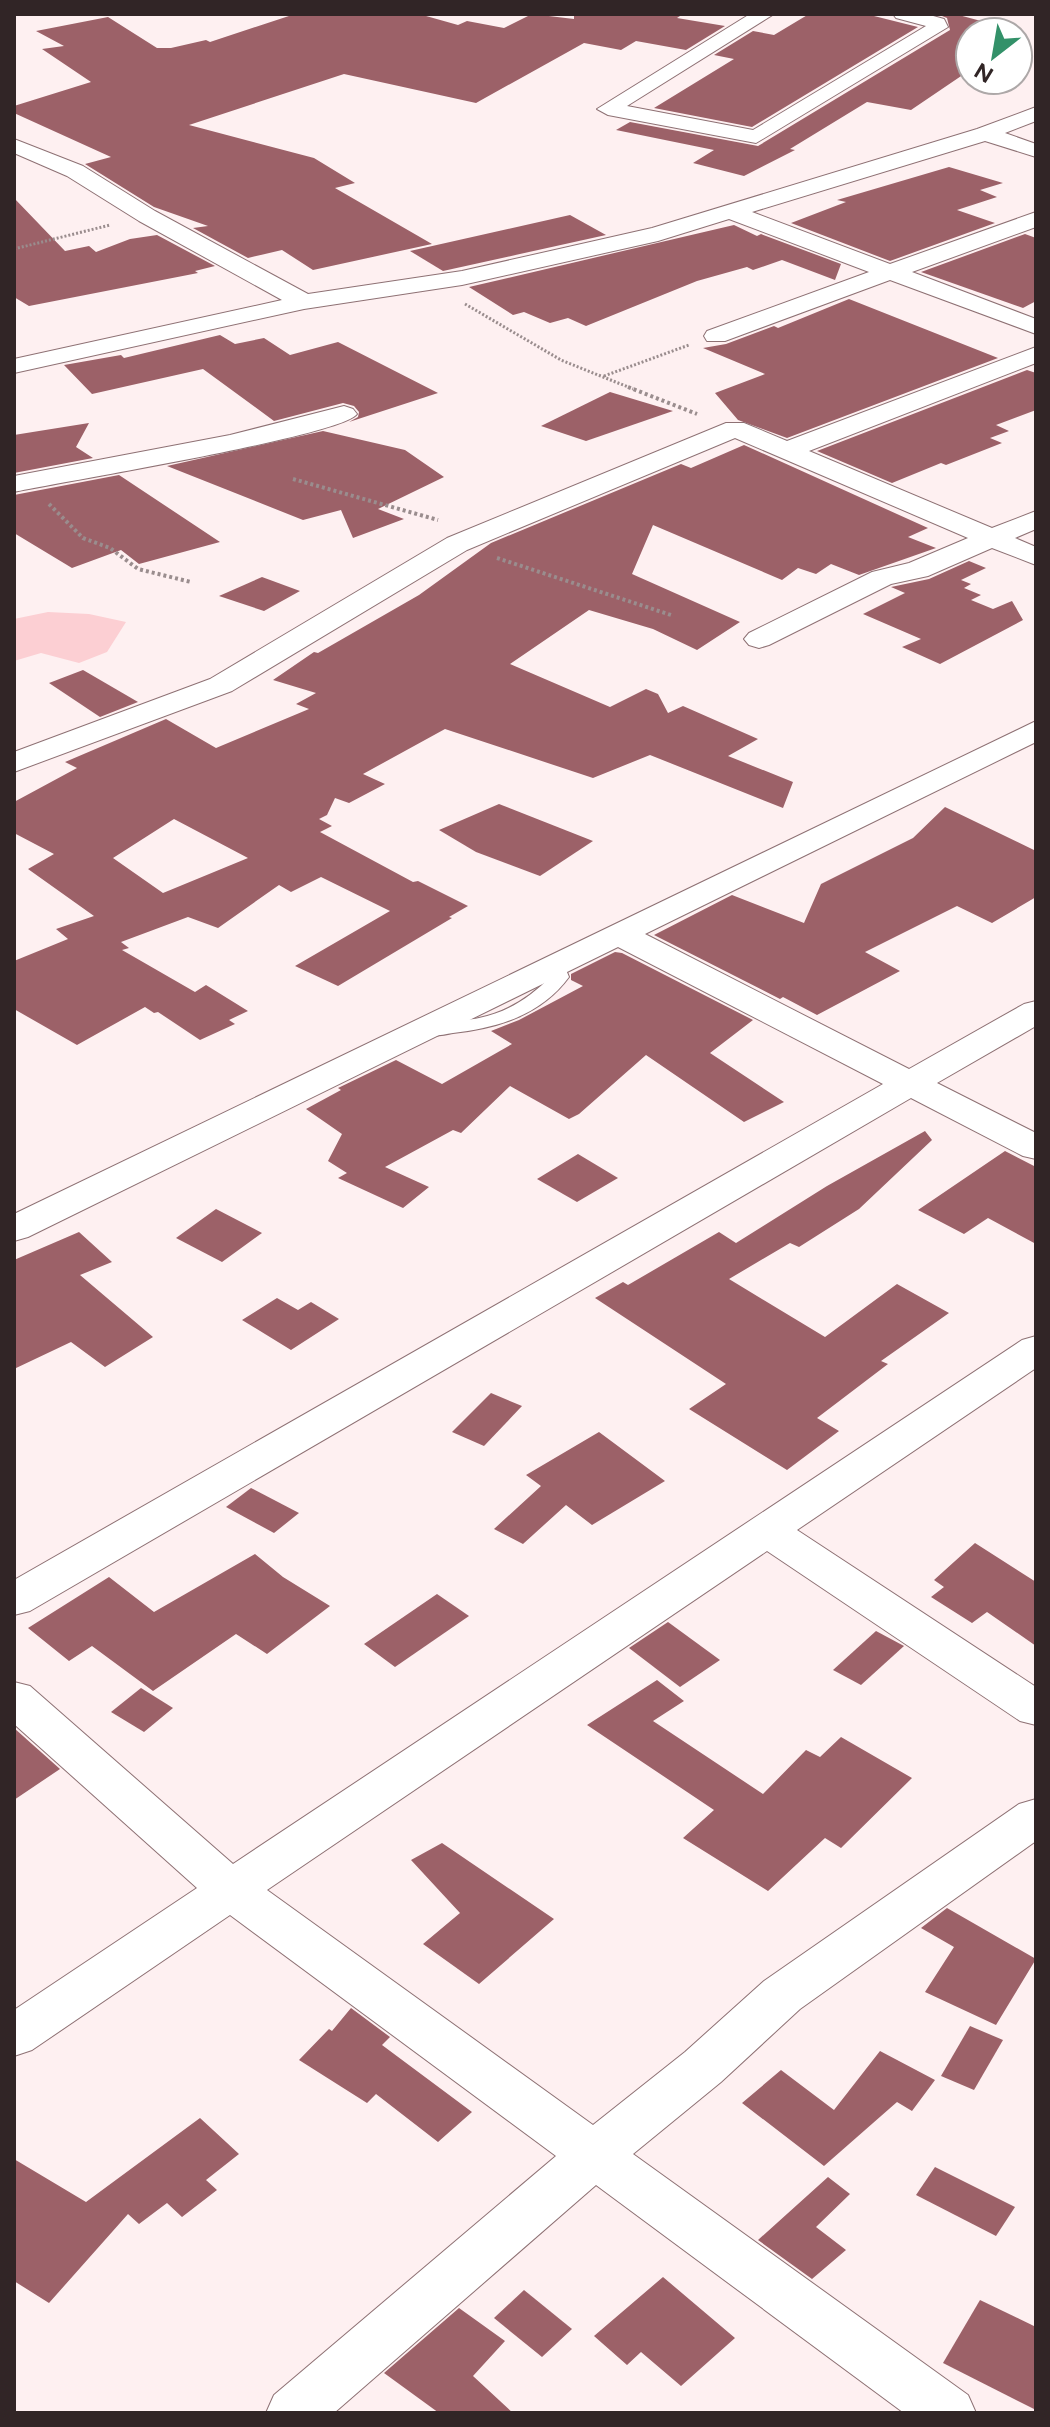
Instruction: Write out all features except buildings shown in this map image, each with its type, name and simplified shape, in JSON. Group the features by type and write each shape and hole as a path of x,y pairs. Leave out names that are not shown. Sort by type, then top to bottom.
{"street":[{"path":"764,14 608,109 756,137 938,27 937,23 903,14"},
{"path":"14,366 304,302 430,284 643,237 985,134 1036,113"},
{"path":"985,134 1036,151"},
{"path":"14,145 75,171 147,216 304,302"},
{"path":"730,212 1036,327"},
{"path":"716,336 1036,219"},
{"path":"788,450 1036,354"},
{"path":"20,483 196,451 323,422 344,414"},
{"path":"14,763 221,685 457,544 735,429 1036,557"},
{"path":"759,639 882,578 918,570 1036,519"},
{"path":"14,1229 1036,730"},
{"path":"619,934 1036,1148"},
{"path":"14,1600 1036,1011"},
{"path":"14,2036 1036,1349"},
{"path":"767,1530 1036,1709"},
{"path":"14,1698 231,1890 948,2413"},
{"path":"294,2413 594,2155 703,2067 782,1995 1036,1817"}],"path":[{"path":"14,249 147,216"},
{"path":"430,284 561,360 735,429"},
{"path":"603,377 716,336"},
{"path":"20,483 83,538 110,548 138,569 191,582"}],"shaded area":[{"path":"48,612 89,614 126,622 107,652 79,663 41,653 14,661 14,619"}]}
